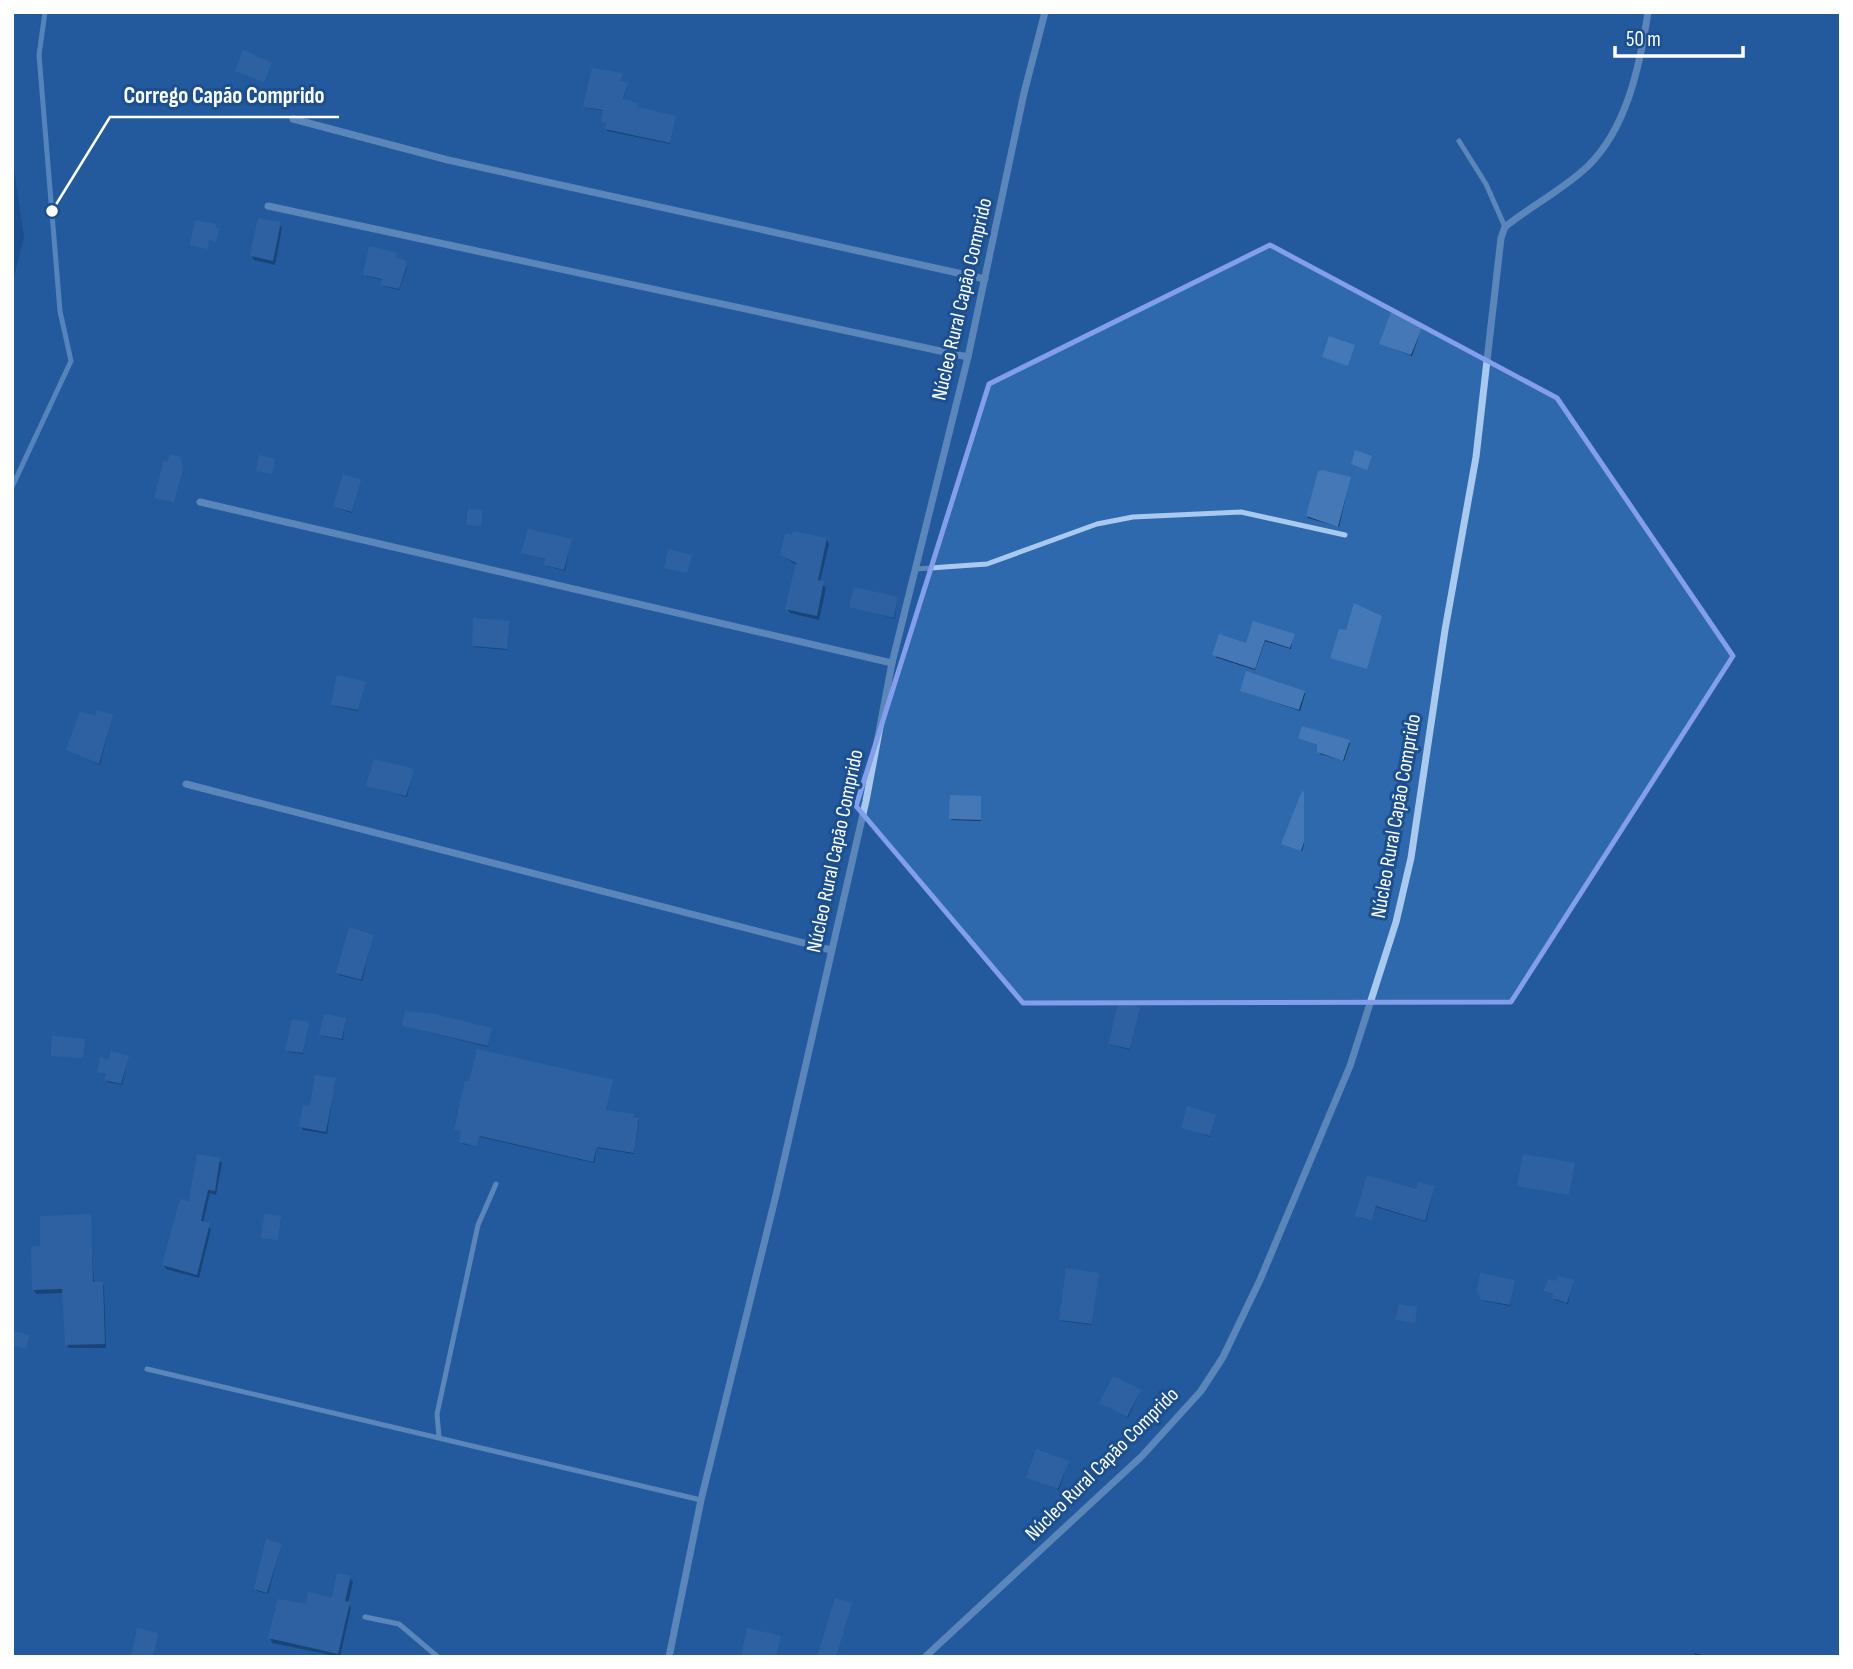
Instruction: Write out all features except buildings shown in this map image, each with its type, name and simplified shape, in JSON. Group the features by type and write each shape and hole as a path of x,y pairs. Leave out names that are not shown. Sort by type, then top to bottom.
{"street":[{"name":"Núcleo Rural Capão Comprido","path":"669,1657 701,1500 776,1195 866,801 892,663 968,357 1024,93 1045,12"},
{"path":"1505,227 1586,169 1604,148 1618,125 1629,94 1648,12"},
{"path":"293,119 449,160 985,279"},
{"path":"268,206 968,357"},
{"name":"Núcleo Rural Capão Comprido","path":"925,1657 1142,1456 1201,1391 1223,1357 1305,1177 1362,1028 1396,922 1411,858 1445,630 1476,457 1499,251 1505,227"},
{"path":"200,502 892,663"},
{"path":"186,784 831,950"}],"lane":[{"path":"1459,141 1486,184 1505,227"},
{"path":"916,569 988,565 1097,524 1133,517 1241,512 1345,535"},
{"path":"439,1437 437,1414 478,1226 496,1184"},
{"path":"148,1369 701,1500"},
{"path":"365,1617 399,1624 438,1657"}],"highlighted area":[{"path":"1270,245 1557,398 1733,656 1511,1002 1023,1003 856,806 989,384"}],"shaded area":[{"path":"12,12 1841,12 1841,1657 12,1657 12,285 24,237 12,155"}],"waterway":[{"path":"12,487 71,361 60,311 39,55 45,12"}],"place":[{"name":"Corrego Capão Comprido","path":"52,211"}]}
